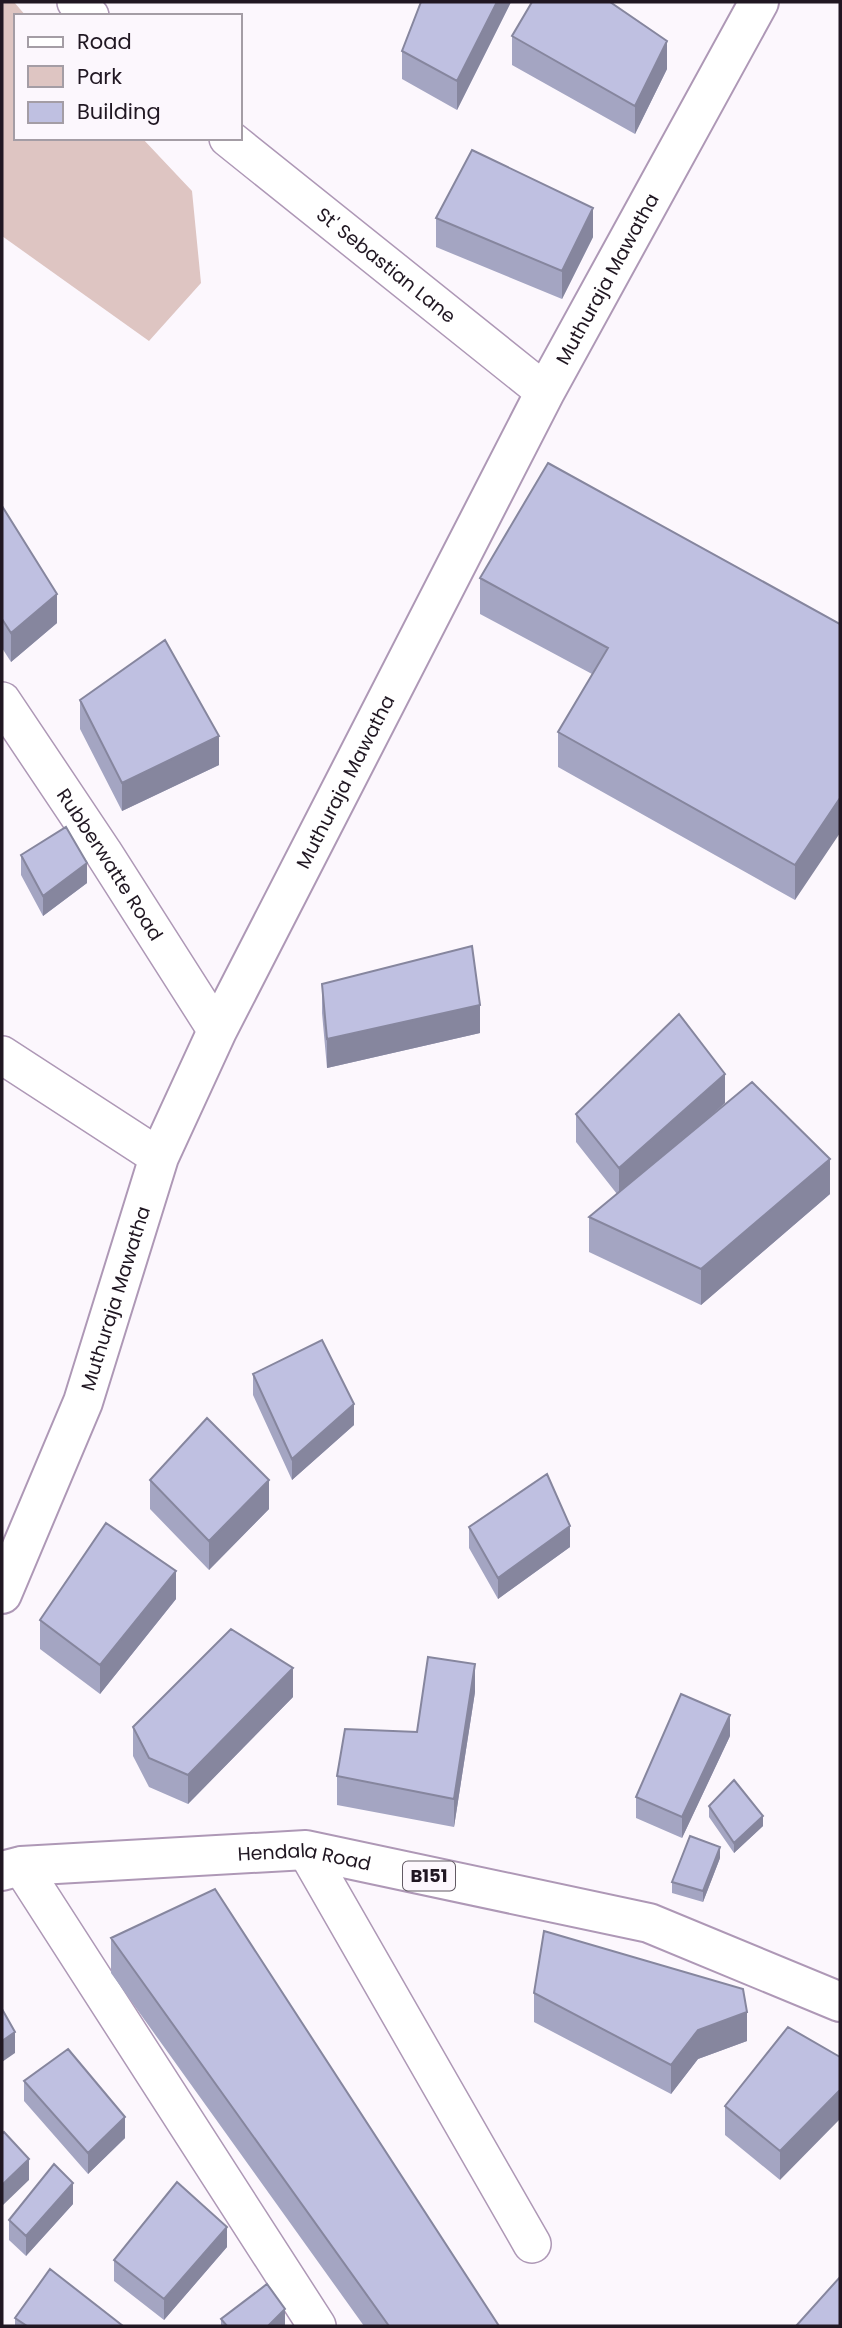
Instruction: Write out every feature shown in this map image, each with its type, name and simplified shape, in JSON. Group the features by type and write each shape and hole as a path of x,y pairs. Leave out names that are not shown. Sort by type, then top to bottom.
{"street":[{"name":"Muthuraja Mawatha","path":"2,1594 83,1402 159,1157 217,1031 545,392 759,2"},
{"name":"St' Sebastian Lane","path":"230,140 545,392"},
{"name":"Rubberwatte Road","path":"2,701 103,852 217,1031"},
{"path":"2,1055 159,1157"},
{"path":"306,1850 532,2244"},
{"name":"Hendala Road","path":"11,1869 306,1850 649,1923 840,2002"},
{"path":"11,1869 317,2326"}],"green space":[{"path":"2,2 14,2 24,14 14,14 14,140 144,140 192,191 201,283 149,341 2,236"}],"building":[{"path":"421,2 497,2 457,81 402,51"},
{"path":"532,2 610,2 667,41 635,106 512,36"},
{"path":"472,150 593,208 562,271 436,218"},
{"path":"548,463 840,624 840,798 795,865 558,732 608,648 480,578"},
{"path":"2,506 57,594 11,633 2,619"},
{"path":"165,640 219,736 122,783 80,700"},
{"path":"66,827 87,863 43,896 21,855"},
{"path":"472,946 480,1005 327,1039 322,984"},
{"path":"679,1014 725,1074 619,1168 576,1114"},
{"path":"752,1082 830,1159 701,1269 589,1217"},
{"path":"322,1340 354,1404 292,1459 253,1374"},
{"path":"207,1418 269,1480 209,1541 150,1480"},
{"path":"547,1474 570,1526 498,1578 469,1527"},
{"path":"106,1523 176,1571 100,1665 40,1620"},
{"path":"231,1629 293,1668 188,1775 149,1758 133,1727"},
{"path":"428,1657 475,1664 454,1799 337,1776 345,1729 417,1732"},
{"path":"681,1694 730,1715 682,1817 636,1797"},
{"path":"734,1780 763,1816 734,1843 709,1806"},
{"path":"690,1836 720,1847 703,1891 672,1882"},
{"path":"215,1889 499,2326 389,2326 111,1938"},
{"path":"544,1931 743,1989 747,2012 698,2030 671,2065 534,1993"},
{"path":"2,2009 15,2032 2,2041"},
{"path":"788,2027 840,2057 840,2090 780,2151 725,2106"},
{"path":"68,2049 125,2117 88,2153 24,2081"},
{"path":"4,2132 29,2159 2,2185 2,2134"},
{"path":"54,2164 73,2183 26,2236 9,2220"},
{"path":"177,2182 227,2227 164,2299 114,2260"},
{"path":"50,2269 123,2326 27,2326 15,2318"},
{"path":"840,2277 840,2326 796,2326"},
{"path":"267,2284 285,2309 268,2326 227,2326 221,2319"}]}
